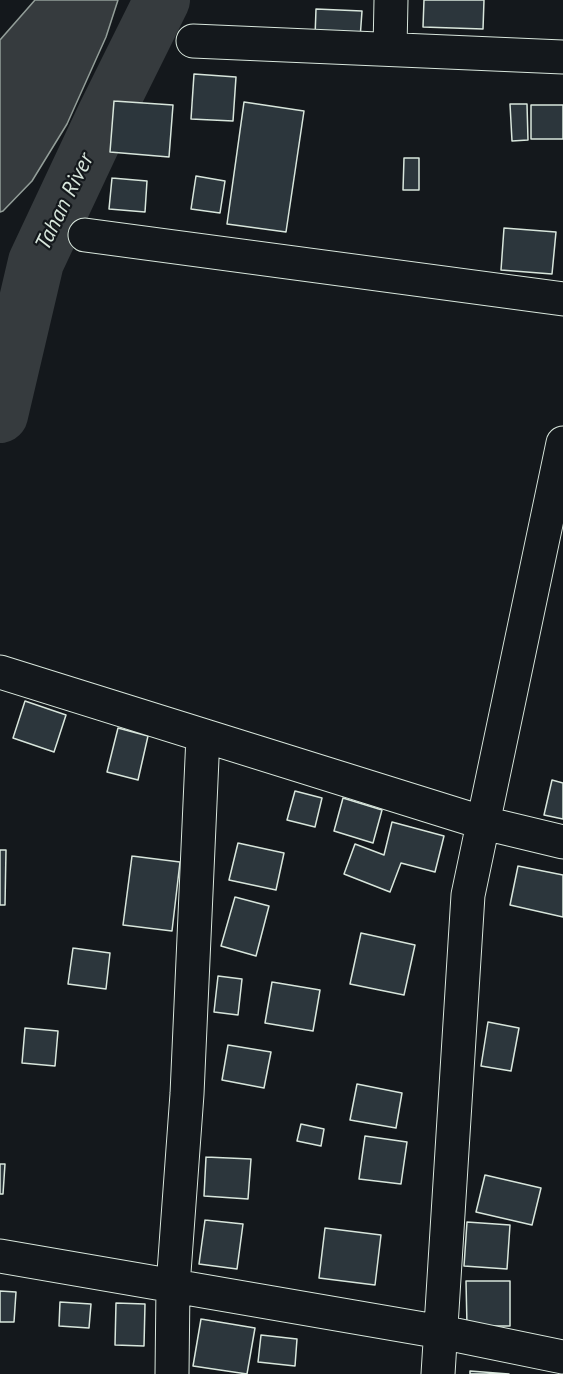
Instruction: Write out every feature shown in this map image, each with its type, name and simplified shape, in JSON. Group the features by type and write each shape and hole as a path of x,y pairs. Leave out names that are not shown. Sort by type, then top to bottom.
{"street":[{"path":"390,49 391,0"},
{"path":"192,41 563,57"},
{"path":"85,235 563,299"},
{"path":"438,1374 468,895 563,443"},
{"path":"0,672 484,823 563,842"},
{"path":"172,1374 173,1286 187,1094 203,736"},
{"path":"0,1256 441,1332 563,1357"}],"shaded area":[{"path":"35,0 118,0 106,37 67,124 32,181 0,212 0,40"}],"building":[{"path":"424,0 484,0 483,29 423,27"},
{"path":"316,9 362,11 360,39 315,37"},
{"path":"194,74 236,77 233,121 191,119"},
{"path":"114,101 173,105 169,157 110,152"},
{"path":"244,102 304,111 286,232 227,224"},
{"path":"510,104 527,104 528,140 512,141"},
{"path":"531,105 563,105 563,139 531,139"},
{"path":"404,158 419,158 419,190 403,190"},
{"path":"196,176 225,181 220,213 191,209"},
{"path":"112,178 147,181 145,212 109,209"},
{"path":"504,228 556,232 552,274 501,270"},
{"path":"25,701 66,715 54,752 13,738"},
{"path":"118,728 148,736 138,780 107,772"},
{"path":"552,780 563,783 563,819 544,815"},
{"path":"295,791 322,798 315,827 287,820"},
{"path":"343,798 382,810 373,843 334,831"},
{"path":"392,822 444,836 435,872 401,863 390,892 344,874 355,844 384,855"},
{"path":"238,843 284,853 276,890 229,880"},
{"path":"0,850 6,850 5,905 0,905"},
{"path":"132,856 180,862 172,931 123,925"},
{"path":"518,866 563,875 563,917 510,905"},
{"path":"235,897 269,906 256,956 221,946"},
{"path":"361,933 415,945 404,995 350,984"},
{"path":"73,948 110,953 106,989 68,984"},
{"path":"218,976 242,979 238,1015 214,1012"},
{"path":"272,982 320,990 313,1031 265,1023"},
{"path":"488,1022 519,1028 511,1071 481,1066"},
{"path":"25,1028 58,1031 55,1066 22,1063"},
{"path":"228,1045 271,1052 264,1088 222,1080"},
{"path":"357,1084 402,1093 396,1128 350,1120"},
{"path":"301,1124 324,1129 321,1146 297,1141"},
{"path":"365,1136 407,1142 401,1184 359,1179"},
{"path":"206,1157 251,1159 248,1199 204,1196"},
{"path":"0,1164 5,1164 3,1194 0,1194"},
{"path":"485,1175 541,1188 532,1225 476,1212"},
{"path":"205,1220 243,1224 237,1269 199,1264"},
{"path":"467,1222 510,1225 507,1269 464,1266"},
{"path":"325,1228 381,1235 375,1285 319,1278"},
{"path":"466,1281 510,1281 510,1326 467,1326"},
{"path":"0,1291 16,1292 14,1322 0,1322"},
{"path":"60,1302 91,1304 89,1328 59,1326"},
{"path":"116,1303 145,1304 144,1346 115,1345"},
{"path":"201,1319 255,1328 247,1374 193,1366"},
{"path":"261,1335 297,1339 295,1366 258,1362"},
{"path":"470,1371 509,1374 470,1374"}],"waterway":[{"name":"Tahan River","path":"0,415 36,262 162,0"}]}
